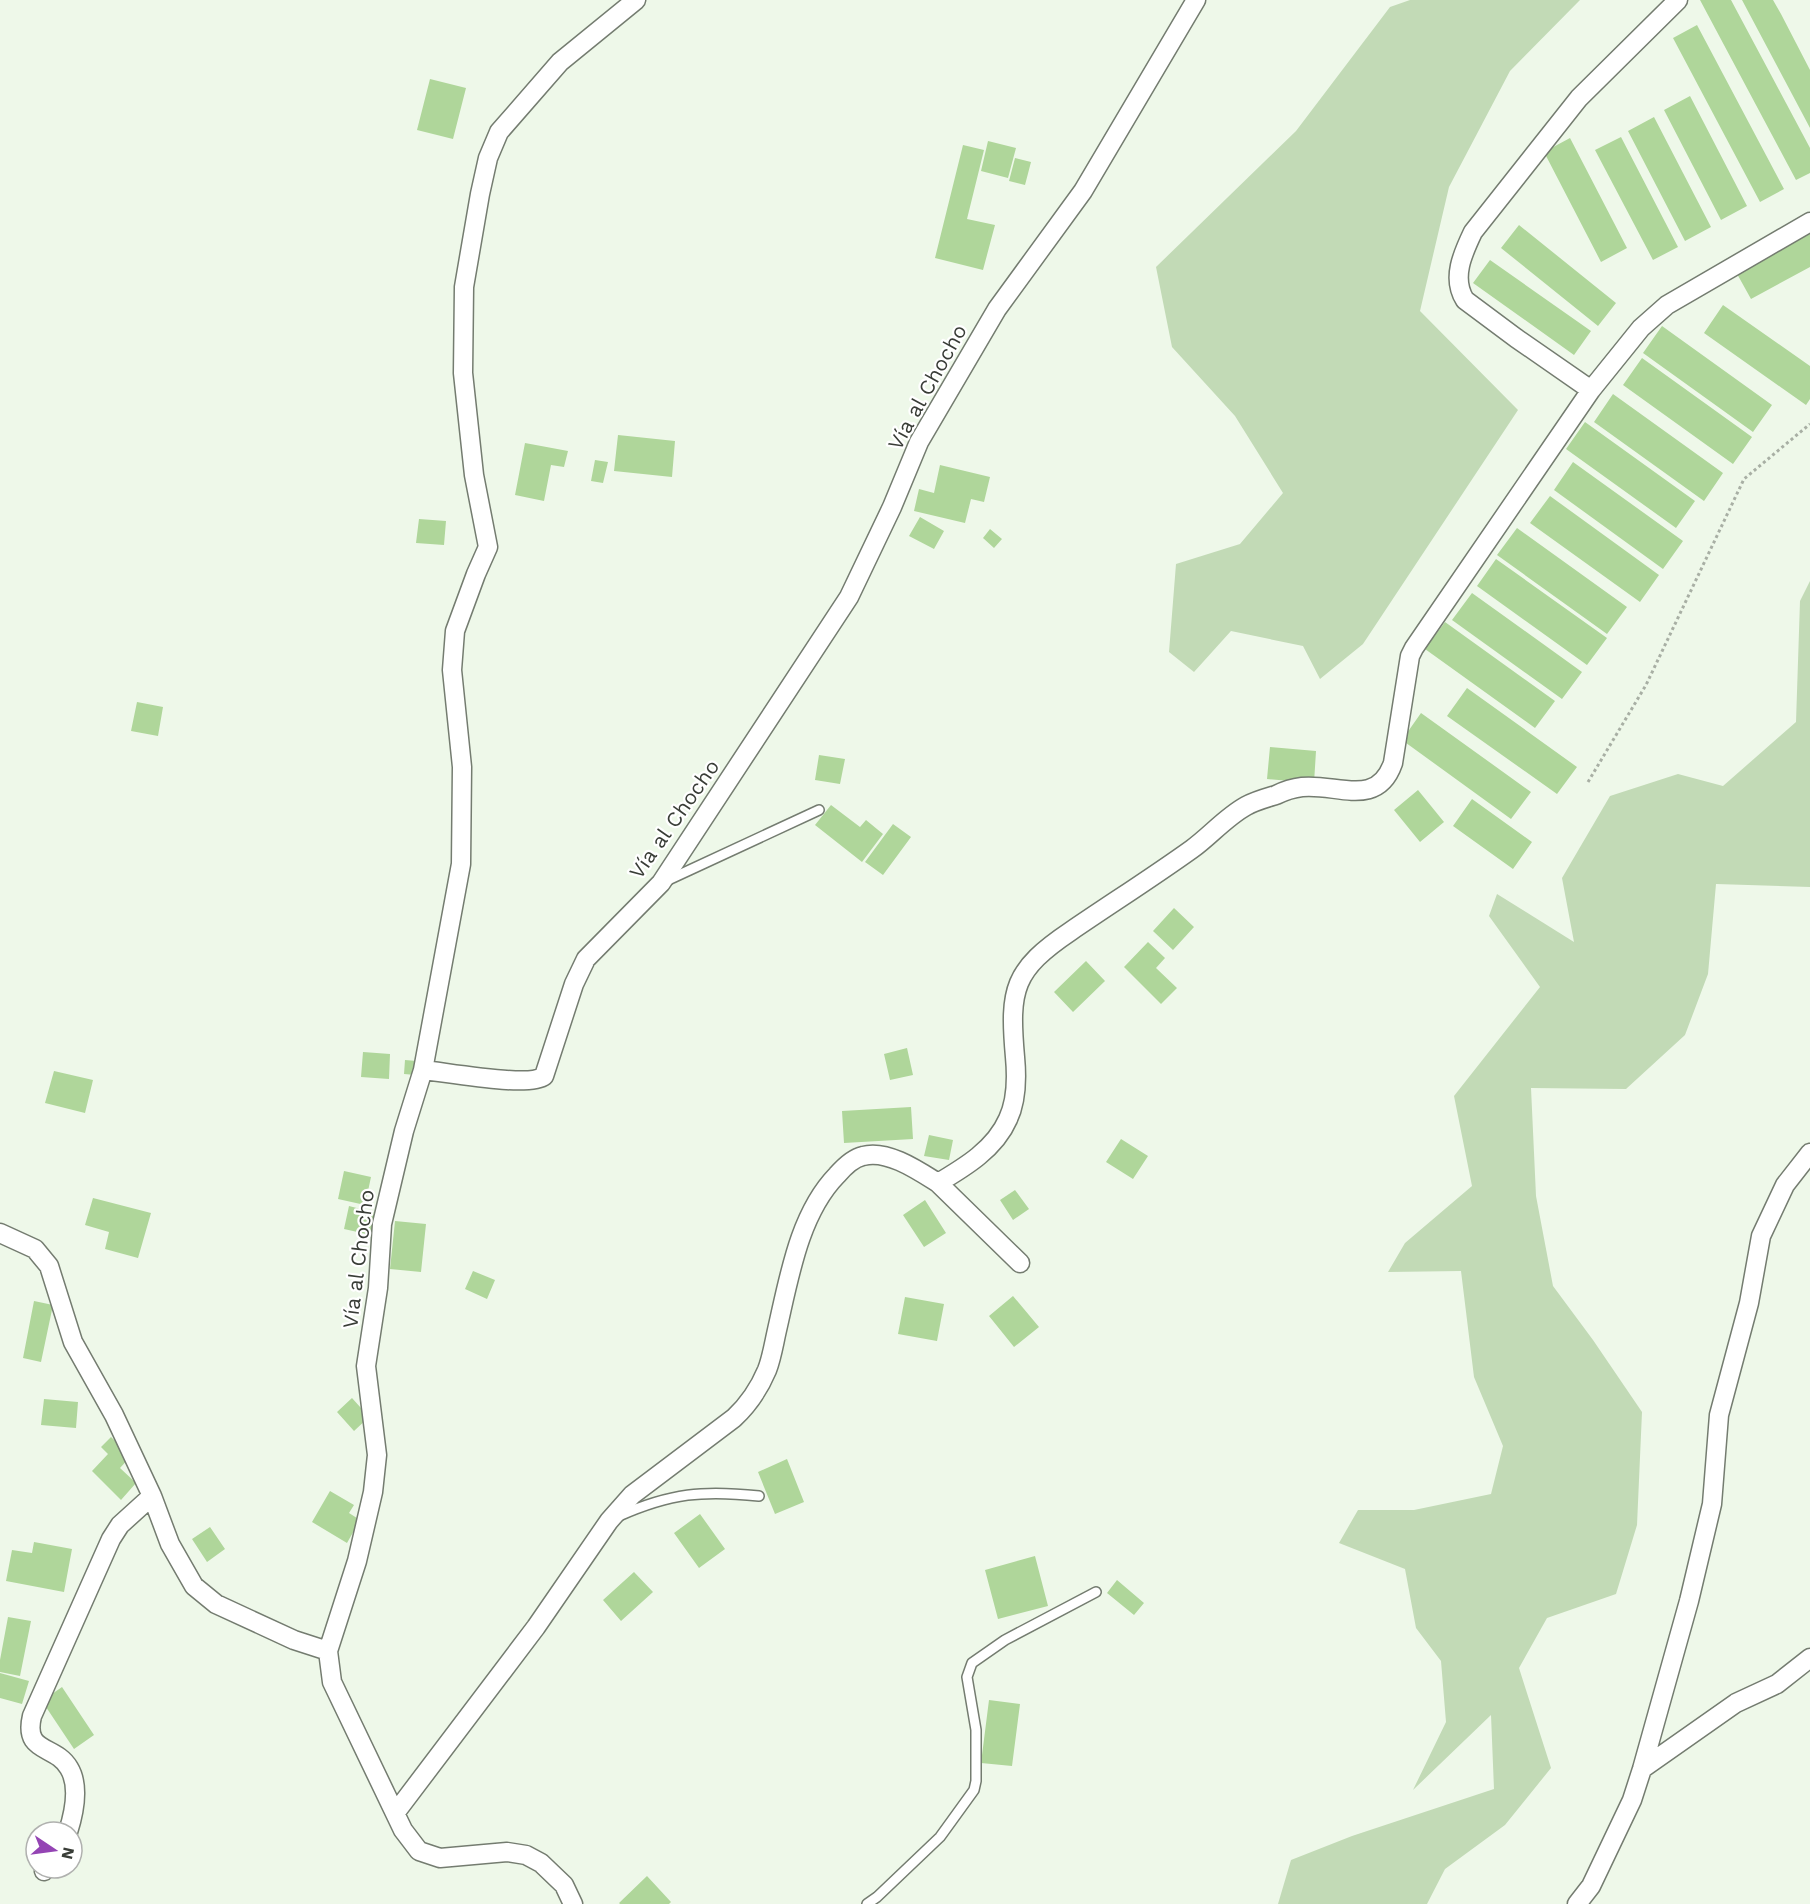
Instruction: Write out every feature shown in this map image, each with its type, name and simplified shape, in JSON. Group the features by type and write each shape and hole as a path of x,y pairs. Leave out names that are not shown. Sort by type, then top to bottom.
{"street":[{"path":"423,1070 461,864 462,767 452,670 455,631 488,547 474,475 463,374 464,287 480,194 488,158 499,132 560,62 636,0"},
{"name":"Vía al Chocho","path":"328,1651 357,1561 373,1491 377,1455 366,1366 378,1287 382,1224 404,1131 423,1070 516,1081 538,1080 544,1076 574,984 586,959 661,883 849,597 925,432 997,309 1083,191 1196,0"},
{"path":"1591,390 1465,300 1460,292 1458,274 1463,252 1473,232 1579,98 1678,0"},
{"path":"938,1183 980,1155 1008,1120 1017,1076 1013,1002 1018,981 1030,964 1063,937 1192,848 1245,807 1284,791 1302,787 1370,790 1382,782 1389,774 1393,763 1413,648 1591,390 1641,328 1667,304 1810,222"},
{"path":"1577,1904 1591,1886 1627,1810 1642,1769 1689,1601 1712,1504 1719,1415 1749,1303 1761,1236 1785,1185 1810,1153"},
{"path":"396,1812 536,1627 609,1521 632,1495 748,1405 768,1367 791,1272 808,1219 831,1182 848,1164 863,1155 884,1156 912,1166 938,1183 1020,1263"},
{"path":"0,1233 35,1249 49,1266 73,1342 114,1415 152,1496 170,1544 194,1586 216,1604 294,1640 328,1651 332,1682 403,1830 419,1851 440,1858 507,1852 526,1855 541,1863 564,1885 573,1904"},
{"path":"72,1820 74,1782 69,1767 35,1743 30,1736 32,1716 111,1539 120,1525 152,1496"},
{"path":"1642,1769 1736,1703 1777,1684 1810,1658"}],"lane":[{"path":"661,883 819,810"},
{"path":"609,1521 644,1505 681,1495 720,1492 759,1496"},
{"path":"867,1904 940,1836 974,1790 976,1730 968,1677 972,1663 1005,1640 1096,1593"}],"path":[{"path":"1588,782 1646,685 1744,479 1810,424"}],"green space":[{"path":"1410,0 1580,0 1510,71 1449,187 1420,311 1518,410 1363,644 1320,679 1303,646 1231,631 1194,672 1169,652 1176,564 1240,544 1283,493 1235,416 1172,347 1156,267 1296,131 1390,7"},
{"path":"1810,581 1810,887 1716,884 1708,974 1685,1035 1626,1089 1531,1088 1536,1196 1553,1286 1642,1412 1637,1525 1616,1594 1547,1618 1519,1668 1551,1768 1505,1825 1445,1869 1427,1904 1278,1904 1291,1860 1352,1836 1494,1789 1491,1715 1413,1790 1446,1722 1441,1661 1416,1628 1405,1569 1339,1543 1358,1510 1414,1510 1491,1494 1503,1446 1474,1377 1461,1271 1388,1272 1405,1243 1472,1186 1454,1096 1540,987 1489,916 1497,894 1574,942 1562,878 1610,796 1678,774 1723,786 1796,722 1800,601"}],"building":[{"path":"1700,0 1731,0 1810,148 1810,173 1796,180"},
{"path":"1742,0 1773,0 1781,14 1810,70 1810,128"},
{"path":"1697,25 1784,189 1760,202 1673,38"},
{"path":"430,79 466,88 453,139 417,130"},
{"path":"1690,96 1747,206 1721,220 1664,110"},
{"path":"1654,117 1711,227 1685,241 1628,131"},
{"path":"1621,137 1678,247 1653,260 1595,150"},
{"path":"1570,138 1627,248 1601,262 1544,152"},
{"path":"988,141 1016,148 1008,178 981,171"},
{"path":"963,145 984,150 967,219 995,225 983,270 935,258"},
{"path":"1015,158 1031,162 1025,185 1009,181"},
{"path":"1519,225 1616,303 1598,326 1501,248"},
{"path":"1810,231 1810,267 1751,299 1736,272"},
{"path":"1490,260 1591,331 1574,355 1473,283"},
{"path":"1723,305 1810,366 1810,399 1806,405 1704,333"},
{"path":"1662,326 1772,405 1753,432 1643,353"},
{"path":"1642,358 1752,437 1733,464 1623,385"},
{"path":"1613,394 1723,473 1704,501 1594,422"},
{"path":"1585,422 1695,501 1676,528 1566,449"},
{"path":"618,435 675,441 672,477 614,471"},
{"path":"525,443 568,451 564,467 551,465 544,501 515,495"},
{"path":"595,460 608,462 603,483 591,481"},
{"path":"1573,462 1683,541 1663,569 1554,490"},
{"path":"940,465 990,477 984,502 971,499 965,523 914,511 919,489 934,493"},
{"path":"1550,496 1659,575 1640,602 1530,523"},
{"path":"920,517 944,531 934,549 909,536"},
{"path":"419,519 446,521 444,545 416,543"},
{"path":"1517,528 1627,607 1607,634 1497,555"},
{"path":"990,529 1002,539 994,548 983,538"},
{"path":"1496,559 1607,638 1587,665 1477,586"},
{"path":"1472,593 1582,672 1562,699 1452,620"},
{"path":"1445,622 1555,701 1535,728 1425,649"},
{"path":"1467,688 1577,767 1557,794 1447,716"},
{"path":"137,702 163,707 158,736 131,731"},
{"path":"1421,713 1531,792 1511,819 1402,740"},
{"path":"1270,747 1316,751 1314,783 1267,779"},
{"path":"819,755 845,759 840,784 815,780"},
{"path":"1418,790 1444,822 1420,842 1394,810"},
{"path":"1472,799 1532,842 1513,869 1453,826"},
{"path":"831,805 860,827 866,820 883,834 862,862 815,825"},
{"path":"893,824 911,837 883,875 865,862"},
{"path":"1174,908 1194,927 1173,950 1153,931"},
{"path":"1148,942 1165,958 1156,968 1177,988 1161,1004 1124,967"},
{"path":"1086,961 1105,981 1073,1012 1054,992"},
{"path":"907,1048 913,1075 890,1080 884,1054"},
{"path":"363,1052 390,1054 389,1079 361,1077"},
{"path":"405,1060 417,1061 416,1075 404,1074"},
{"path":"54,1071 93,1080 85,1113 45,1103"},
{"path":"911,1107 913,1139 844,1143 842,1111"},
{"path":"929,1135 953,1140 949,1160 924,1156"},
{"path":"1121,1139 1148,1156 1133,1179 1106,1162"},
{"path":"344,1171 371,1177 365,1205 338,1199"},
{"path":"1015,1190 1029,1209 1013,1220 1000,1200"},
{"path":"93,1198 151,1213 138,1258 105,1249 109,1232 85,1225"},
{"path":"925,1200 946,1233 924,1247 903,1215"},
{"path":"349,1206 376,1213 371,1235 344,1229"},
{"path":"395,1221 426,1224 421,1272 390,1269"},
{"path":"473,1271 495,1280 487,1299 465,1289"},
{"path":"1013,1296 1039,1327 1014,1347 989,1316"},
{"path":"905,1297 944,1304 937,1341 898,1334"},
{"path":"34,1301 53,1305 41,1362 23,1358"},
{"path":"352,1398 369,1417 354,1431 337,1412"},
{"path":"44,1399 78,1402 76,1428 41,1425"},
{"path":"111,1437 131,1456 120,1468 136,1483 121,1500 92,1471 108,1454 101,1447"},
{"path":"787,1459 804,1502 775,1514 758,1472"},
{"path":"330,1491 354,1505 349,1513 360,1520 347,1543 312,1522"},
{"path":"700,1514 725,1549 699,1568 674,1533"},
{"path":"210,1527 225,1549 207,1562 192,1539"},
{"path":"34,1542 72,1549 64,1592 6,1581 12,1550 32,1553"},
{"path":"1035,1556 1048,1606 998,1619 985,1570"},
{"path":"634,1572 653,1592 621,1621 603,1600"},
{"path":"1117,1580 1144,1603 1134,1615 1107,1593"},
{"path":"8,1617 31,1621 20,1676 0,1672"},
{"path":"0,1673 29,1681 22,1704 0,1698"},
{"path":"62,1687 94,1735 74,1749 42,1701"},
{"path":"989,1700 1020,1704 1012,1766 981,1763"},
{"path":"647,1876 671,1902 669,1904 619,1903"}]}
